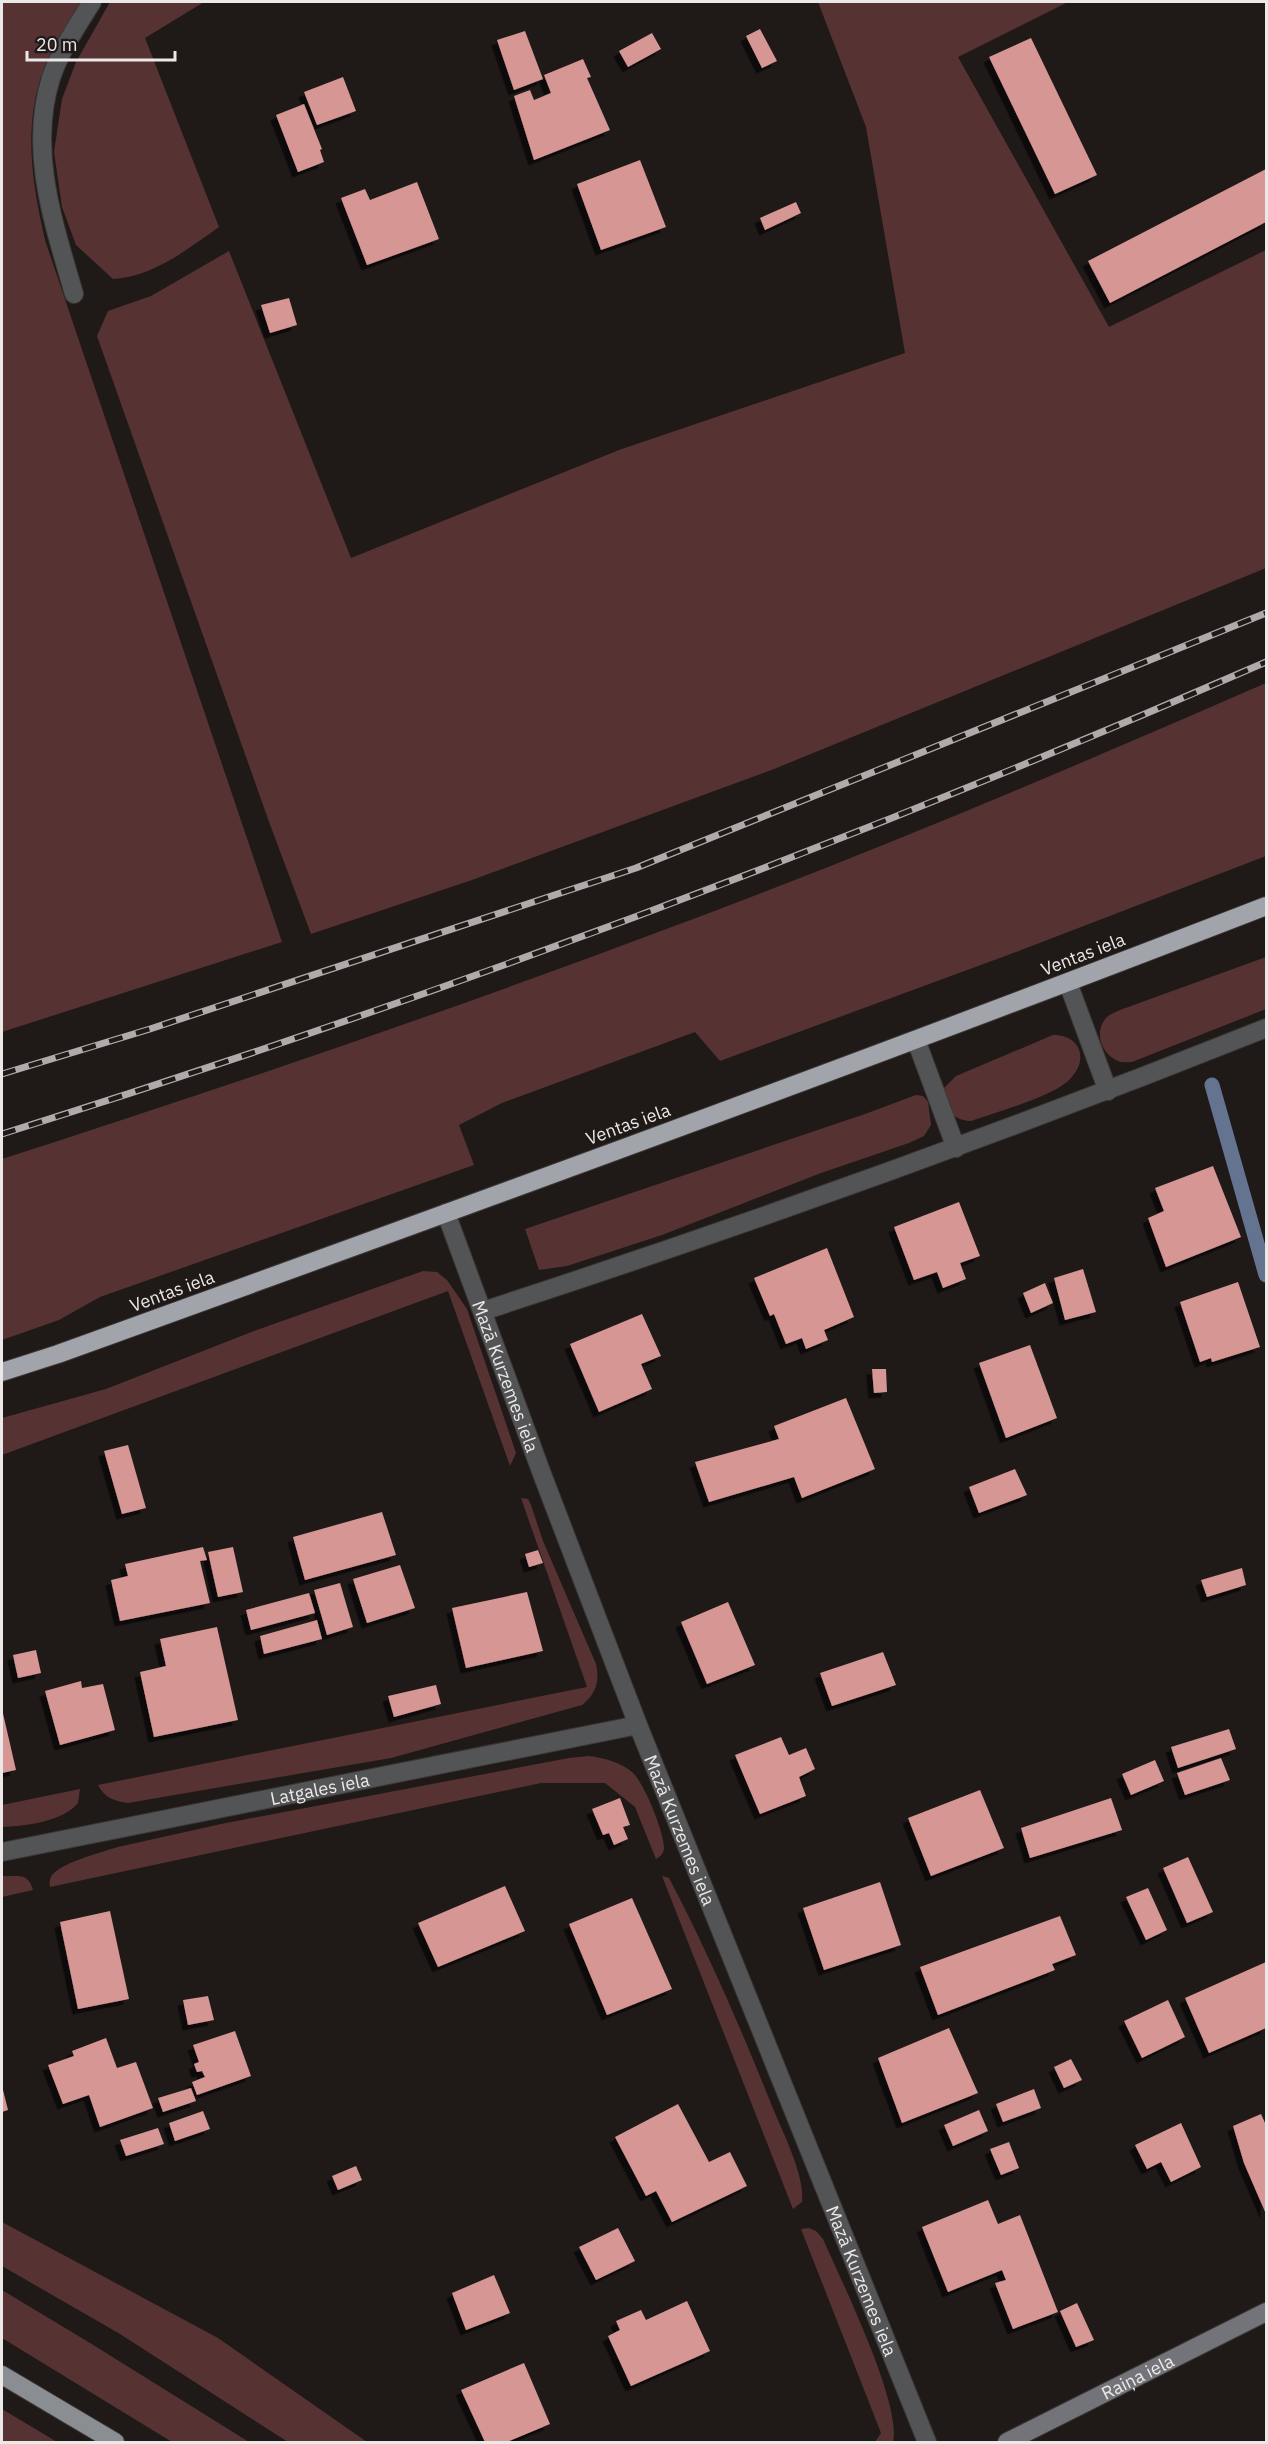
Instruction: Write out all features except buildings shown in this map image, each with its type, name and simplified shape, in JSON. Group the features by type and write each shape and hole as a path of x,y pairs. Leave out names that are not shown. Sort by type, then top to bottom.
{"highway":[{"name":"Ventas iela","path":"2,1372 58,1354 916,1040 1266,906"}],"main road":[{"path":"2,2375 115,2442"}],"street":[{"path":"74,294 52,216 42,168 42,122 51,78 68,40 92,2"},
{"path":"1068,983 1108,1091"},
{"path":"483,1311 714,1235 956,1148 1266,1028"},
{"path":"916,1040 956,1148"},
{"name":"Mazā Kurzemes iela","path":"446,1213 638,1725 927,2442"},
{"name":"Latgales iela","path":"2,1852 638,1725"},
{"name":"Raiņa iela","path":"1006,2442 1266,2312"}],"shaded area":[{"path":"2,2 81,2 60,35 43,71 33,113 31,134 33,176 40,219 45,240 282,942 2,1032"},
{"path":"110,2 204,2 145,38 219,227 182,253 156,267 143,273 113,279 76,245 62,207 54,152 62,99 76,62"},
{"path":"818,2 1068,2 958,57 1109,327 1266,250 1266,568 774,769 472,880 311,934 97,336 108,311 151,296 229,251 351,558 619,450 905,353 866,127"},
{"path":"1266,683 1266,856 1008,955 720,1061 695,1032 502,1103 459,1125 474,1165 100,1297 59,1320 2,1340 2,1159 337,1048 669,928 969,810"},
{"path":"1266,957 1266,1009 1132,1062 1118,1061 1103,1048 1100,1029 1111,1014"},
{"path":"1053,1035 1070,1039 1079,1050 1080,1057 1076,1072 1062,1086 1038,1098 971,1121 954,1115 944,1088 956,1076"},
{"path":"916,1095 923,1096 928,1102 931,1125 924,1136 909,1143 821,1173 662,1235 567,1266 539,1270 525,1229"},
{"path":"423,1271 437,1272 447,1280 467,1309 516,1453 510,1466 448,1291 2,1455 2,1418 106,1389 254,1331"},
{"path":"521,1498 528,1499 531,1505 543,1541 596,1664 596,1687 582,1705 391,1758 128,1803 110,1798 98,1785 587,1687"},
{"path":"589,1756 617,1763 637,1778 648,1797 661,1832 664,1849 659,1857 656,1859 635,1807 605,1783 541,1783 50,1887 52,1876 59,1869 118,1847 221,1824"},
{"path":"80,1789 78,1803 63,1815 32,1824 2,1827 2,1805"},
{"path":"2,1876 25,1878 33,1890 2,1897"},
{"path":"662,1876 669,1878 711,1964 793,2156 800,2180 802,2202 793,2209"},
{"path":"2,2222 218,2338 367,2442 288,2442 120,2334 2,2266"},
{"path":"809,2228 816,2231 823,2239 880,2372 893,2424 893,2442 875,2442 881,2433 801,2229"},
{"path":"2,2290 249,2442 172,2442 2,2338"},
{"path":"2,2409 57,2442 2,2442"}],"waterway":[{"path":"1212,1085 1266,1275"}],"railway":[{"path":"2,1074 150,1029 636,868 1266,613"},
{"path":"2,1134 322,1029 640,915 955,792 1266,662"}]}
